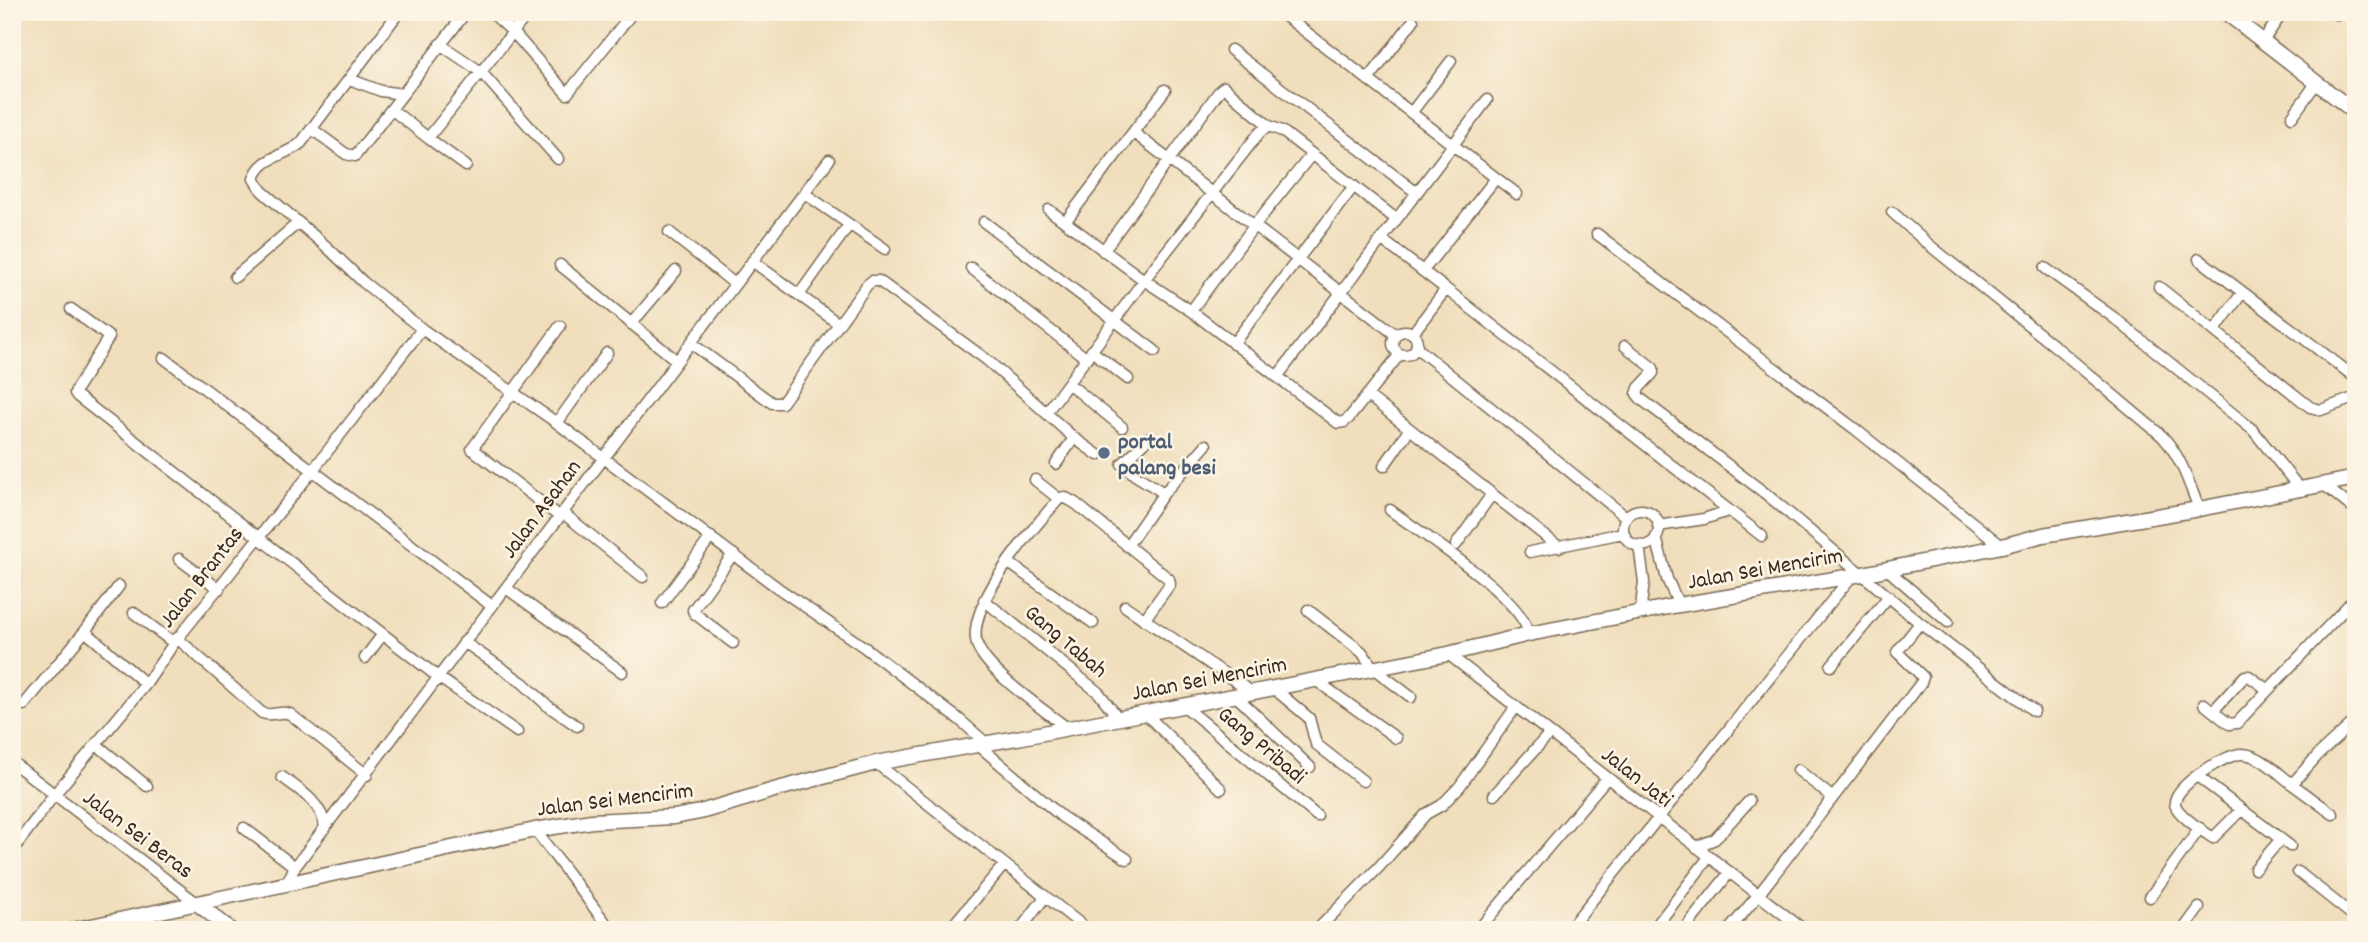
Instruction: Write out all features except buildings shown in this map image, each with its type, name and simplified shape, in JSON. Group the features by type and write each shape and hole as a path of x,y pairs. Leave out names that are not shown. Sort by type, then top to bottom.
{"street":[{"path":"398,12 296,148 280,153 260,168 254,179 262,191 363,282 422,329 514,392 778,588 883,661 960,720 981,743 1062,817 1127,859"},
{"path":"312,129 353,157 466,12"},
{"path":"491,12 513,32 567,94 633,12"},
{"path":"428,138 528,12"},
{"path":"1280,12 1517,194"},
{"path":"2225,12 2356,113"},
{"path":"2263,41 2283,12"},
{"path":"2334,12 2340,12"},
{"path":"1368,80 1413,21"},
{"path":"440,44 481,72 558,159"},
{"path":"1231,50 1417,192"},
{"path":"1411,113 1451,61"},
{"path":"349,79 380,91 401,94"},
{"path":"2292,117 2317,82"},
{"path":"1103,250 1222,87 1227,87 1269,126 1282,131 1396,219"},
{"path":"1065,222 1165,90"},
{"path":"1276,377 1487,100"},
{"path":"391,109 466,166"},
{"path":"1046,413 1144,280 1260,132 1269,126"},
{"path":"1134,133 1396,335"},
{"path":"1191,311 1312,154"},
{"name":"Jalan Asahan","path":"286,884 295,867 829,160"},
{"path":"1423,271 1496,178"},
{"path":"1233,344 1354,187"},
{"path":"804,193 885,249"},
{"path":"1049,210 1191,311 1338,423 1349,418 1400,354"},
{"path":"1892,212 2162,436 2180,460 2199,509"},
{"path":"984,222 1155,351"},
{"path":"235,277 298,223"},
{"path":"799,295 849,225"},
{"path":"669,232 735,284"},
{"path":"1597,234 1855,429 2002,547"},
{"path":"1381,239 1762,536"},
{"path":"2199,259 2356,378"},
{"path":"752,261 839,324"},
{"path":"560,265 677,361"},
{"path":"971,268 1090,356 1128,379"},
{"path":"2045,268 2113,317 2253,430 2300,489"},
{"path":"631,324 676,271"},
{"path":"691,343 777,404 787,399 867,285 872,281 879,281 987,359 1074,438 1098,455"},
{"path":"2158,287 2310,407 2321,410 2356,397"},
{"path":"1413,333 1446,289"},
{"path":"2215,330 2242,293"},
{"path":"71,309 108,337 77,388 77,396 438,677 517,732"},
{"path":"561,326 472,451 643,577"},
{"name":"Jalan Brantas","path":"12,851 54,795 146,684 176,641 422,329"},
{"path":"1405,331 1413,333 1417,348 1408,355 1400,354 1393,345 1396,335 1405,331"},
{"path":"1625,346 1653,368 1653,373 1639,388 1637,394 1642,399 1766,495 1857,575 1889,596 2034,711"},
{"path":"1417,348 1626,517"},
{"path":"557,423 607,353"},
{"path":"164,358 492,606"},
{"path":"1068,383 1122,427"},
{"path":"1367,395 1559,547"},
{"path":"1384,466 1409,430"},
{"path":"1056,464 1074,438"},
{"path":"1149,438 1122,464 1164,493"},
{"path":"1127,546 1164,493 1206,445"},
{"name":"Jalan Sei Mencirim","path":"73,930 535,830 592,821 700,813 876,763 1448,654 1529,634 1679,605 1857,575 2002,547 2043,535 2199,509 2356,478"},
{"path":"1035,481 1059,499 1064,498 1075,503 1171,582 1144,620"},
{"path":"2323,484 2356,510"},
{"path":"1456,545 1492,494"},
{"path":"1059,499 1027,537 984,600 974,628 974,636 979,651 1001,674 1067,728"},
{"path":"1390,510 1505,597 1518,612 1529,634"},
{"path":"1679,605 1667,579 1657,532 1657,520 1648,511 1636,510 1626,517 1623,533 1630,542 1647,545 1657,532 1728,511"},
{"path":"1530,552 1623,533"},
{"path":"662,603 711,537"},
{"path":"1639,545 1644,582 1640,614"},
{"path":"733,554 693,610 733,643"},
{"path":"179,559 219,589"},
{"path":"1009,563 1093,624"},
{"path":"1887,569 1948,622"},
{"path":"1568,930 1660,819 1744,708 1857,575"},
{"path":"1644,582 1667,579"},
{"path":"24,705 119,586"},
{"path":"506,588 622,672"},
{"path":"1831,666 1889,596"},
{"path":"2268,690 2245,676 2208,707 2229,724 2237,723 2356,597"},
{"name":"Gang Tabah","path":"984,600 1099,693 1118,718"},
{"path":"1125,606 1251,691"},
{"path":"1308,610 1362,652 1373,668 1411,697"},
{"path":"134,613 176,641 262,713 290,714 367,775"},
{"path":"1729,930 1921,683 1923,677 1897,652 1920,623"},
{"path":"85,631 146,684"},
{"path":"365,658 383,634"},
{"path":"464,642 523,683 548,706 577,726"},
{"name":"Jalan Jati","path":"1448,654 1802,929"},
{"path":"1314,679 1396,738"},
{"path":"1272,687 1309,718 1316,744 1363,781"},
{"path":"1235,695 1310,767"},
{"name":"Gang Pribadi","path":"1183,705 1317,816"},
{"path":"1317,930 1426,814 1442,805 1460,786 1515,708"},
{"path":"1145,713 1221,789"},
{"path":"2297,779 2356,720"},
{"path":"1494,796 1549,734"},
{"path":"96,744 147,786"},
{"path":"2241,810 2217,837 2213,838 2176,806 2175,799 2181,788 2197,776 2232,755 2242,754 2251,755 2297,779 2333,814"},
{"name":"Jalan Sei Beras","path":"12,762 198,904"},
{"path":"876,763 1088,930"},
{"path":"1798,771 1833,798"},
{"path":"2197,776 2285,843 2255,869"},
{"path":"282,777 308,796 321,813 325,828"},
{"path":"1478,930 1607,778"},
{"path":"1696,847 1715,839 1749,801"},
{"path":"244,828 295,867"},
{"path":"2150,897 2200,828"},
{"path":"535,830 611,930"},
{"path":"1654,929 1709,857"},
{"path":"949,930 1004,865"},
{"path":"1684,930 1730,872"},
{"path":"2298,872 2356,918"},
{"path":"1020,930 1045,897"},
{"path":"198,904 231,930"},
{"path":"2183,930 2199,908"}],"place":[{"name":"portal palang besi","path":"1104,453"}]}
